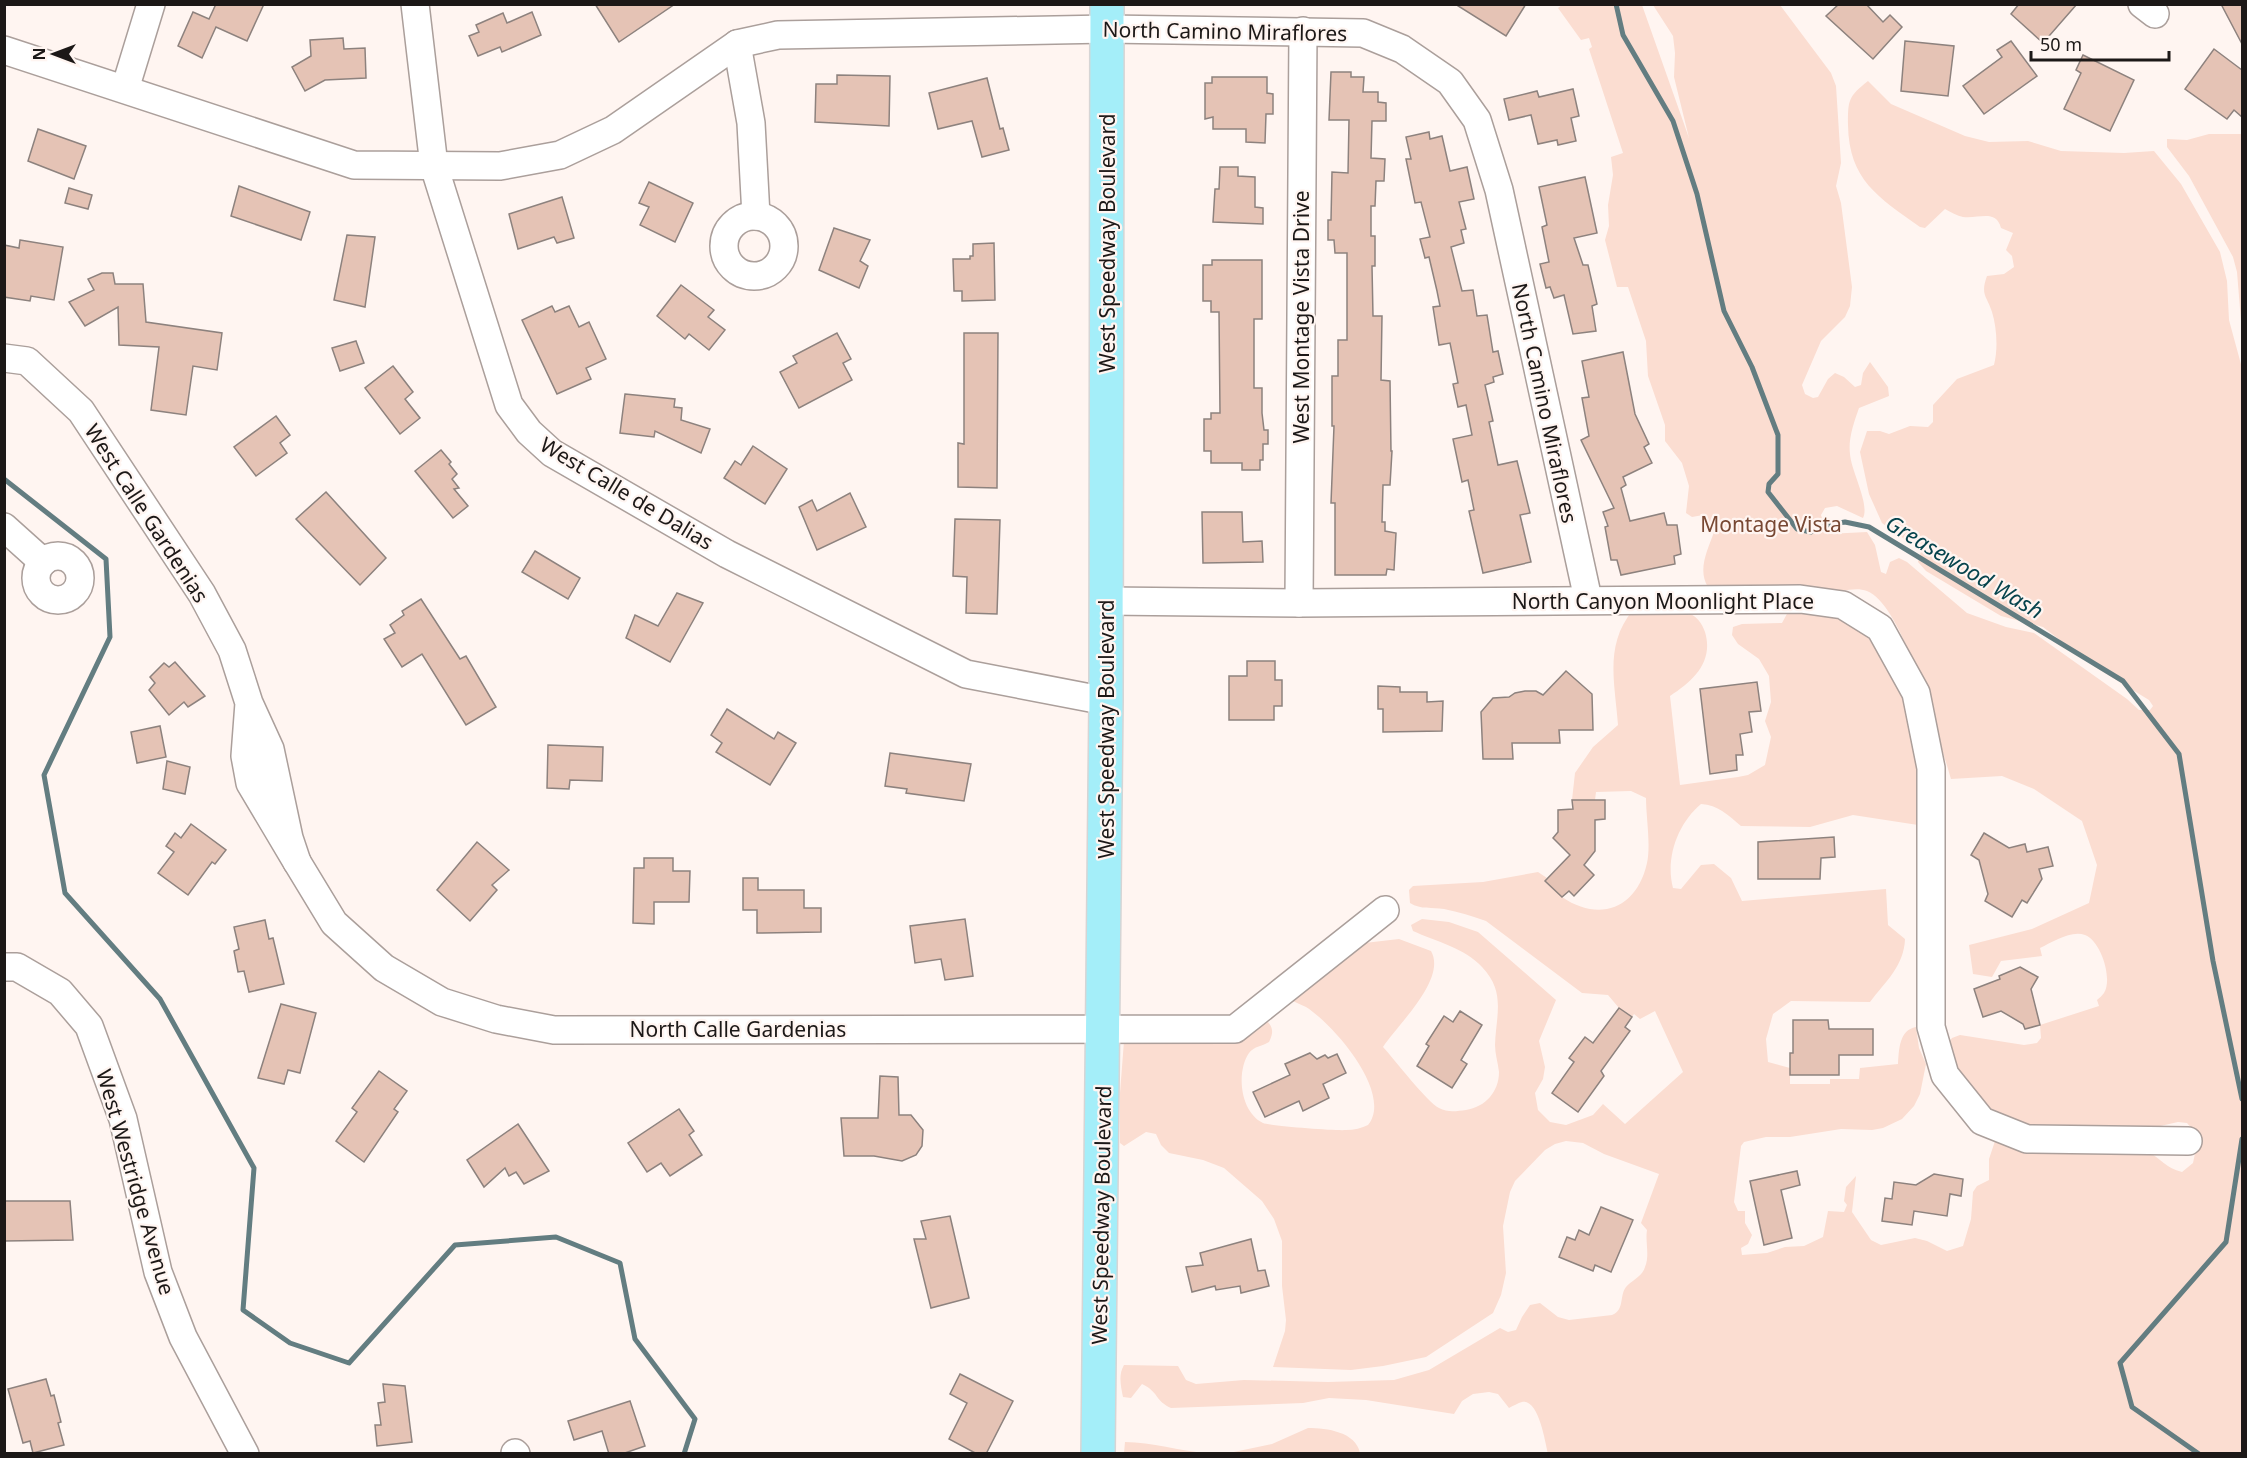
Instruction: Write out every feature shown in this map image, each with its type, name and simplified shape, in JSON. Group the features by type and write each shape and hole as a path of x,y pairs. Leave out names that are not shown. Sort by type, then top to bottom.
{"main road":[{"name":"West Speedway Boulevard","path":"1098,1454 1104,1029 1107,17"}],"street":[{"path":"125,89 151,4"},
{"name":"West Calle de Dalias","path":"415,4 434,166 509,405 529,432 552,453 727,554 966,674 1106,701"},
{"name":"North Camino Miraflores","path":"4,50 354,165 500,166 560,154 613,130 737,44 778,35 1107,17 1363,33 1402,49 1450,82 1477,120 1499,190 1588,599"},
{"name":"West Montage Vista Drive","path":"1299,603 1303,31"},
{"path":"737,44 751,123 756,216"},
{"name":"West Calle Gardenias","path":"4,358 27,361 81,411 202,594 232,650 249,703 244,756 250,783 334,923 384,968"},
{"path":"4,527 43,561"},
{"name":"North Canyon Moonlight Place","path":"1106,601 1299,603 1800,599 1843,605 1880,628 1916,693 1931,768 1931,1027 1945,1075 1982,1121 2027,1139 2188,1140"},
{"name":"North Calle Gardenias","path":"384,968 442,1002 496,1019 554,1030 1236,1029 1385,910"},
{"name":"West Westridge Avenue","path":"11,967 60,992 89,1026 123,1119 158,1272 183,1337 244,1454"}],"green space":[{"name":"Montage Vista","path":"1563,4 1642,5 1689,138 1674,77 1673,36 1653,5 1780,5 1831,73 1836,86 1841,163 1836,186 1841,203 1852,287 1850,306 1845,317 1821,341 1802,385 1805,394 1813,398 1818,397 1828,379 1835,373 1844,377 1855,387 1861,385 1863,373 1870,362 1888,387 1889,396 1859,408 1852,431 1850,454 1864,504 1863,518 1837,506 1825,508 1821,515 1827,534 1867,532 1875,545 1881,572 1886,574 1890,562 1899,558 1907,562 1967,613 2006,627 2034,633 2139,710 2150,710 2153,706 2149,700 2095,667 2043,627 2001,616 1926,571 1918,562 1921,551 1882,523 1869,494 1860,452 1867,431 1889,434 1910,426 1928,427 1933,422 1933,405 1957,379 1994,365 1996,332 1984,287 1987,276 2004,274 2014,267 2012,256 2006,250 2013,233 2001,228 1999,222 1991,217 1963,217 1945,209 1925,228 1920,227 1891,206 1860,174 1854,160 1848,125 1850,100 1856,91 1868,81 1891,104 1965,136 1989,142 2028,141 2061,151 2124,153 2154,151 2181,184 2220,252 2227,281 2229,320 2242,368 2242,1453 1548,1454 1540,1422 1533,1407 1522,1402 1509,1408 1498,1394 1489,1392 1473,1394 1462,1401 1454,1414 1366,1400 1329,1398 1303,1403 1171,1408 1142,1384 1131,1398 1123,1397 1121,1377 1124,1365 1178,1366 1186,1380 1196,1384 1244,1380 1328,1382 1394,1380 1429,1370 1500,1328 1508,1332 1516,1330 1530,1305 1540,1303 1558,1317 1569,1320 1612,1315 1619,1310 1626,1287 1644,1270 1647,1230 1641,1223 1659,1174 1604,1154 1583,1143 1566,1141 1545,1150 1515,1181 1510,1192 1503,1226 1506,1273 1501,1295 1493,1313 1426,1357 1351,1370 1273,1367 1285,1331 1286,1320 1282,1286 1282,1241 1274,1219 1262,1201 1224,1168 1203,1160 1169,1153 1161,1145 1156,1134 1146,1132 1124,1146 1120,1143 1120,1093 1124,1041 1267,1021 1272,1031 1269,1042 1256,1047 1249,1053 1242,1070 1242,1091 1249,1110 1255,1118 1268,1124 1318,1129 1349,1130 1368,1125 1374,1111 1373,1095 1367,1078 1356,1060 1344,1043 1317,1015 1289,999 1356,944 1399,939 1431,951 1434,962 1427,988 1383,1047 1419,1089 1439,1108 1456,1111 1479,1106 1490,1097 1497,1086 1499,1072 1495,1045 1497,995 1489,976 1475,960 1413,931 1411,925 1422,919 1449,922 1478,932 1556,1000 1539,1041 1545,1067 1543,1079 1535,1093 1538,1110 1550,1122 1566,1125 1593,1115 1603,1104 1625,1124 1683,1072 1655,1011 1640,1019 1634,1014 1632,1017 1619,1008 1608,995 1582,993 1486,921 1455,911 1422,907 1410,903 1409,890 1413,886 1483,882 1538,872 1547,878 1545,881 1562,897 1576,905 1590,909 1603,910 1615,907 1635,891 1642,878 1648,856 1646,798 1631,791 1596,792 1595,800 1572,800 1575,773 1593,747 1618,725 1614,679 1615,651 1624,623 1633,610 1686,612 1698,620 1705,632 1707,653 1700,670 1670,696 1680,785 1748,775 1765,765 1771,737 1765,721 1771,702 1769,676 1759,659 1738,644 1732,635 1733,627 1742,624 1782,623 1788,612 1819,613 1842,620 1865,633 1900,685 1917,745 1918,825 1853,815 1810,827 1741,826 1718,808 1701,804 1686,821 1675,842 1671,865 1673,888 1681,889 1701,865 1714,864 1731,878 1742,901 1886,889 1888,925 1905,939 1904,949 1893,973 1870,1002 1791,1001 1773,1014 1766,1039 1768,1062 1790,1068 1790,1084 1830,1084 1830,1079 1859,1079 1860,1068 1898,1064 1903,1036 1916,1027 1919,1048 1926,1064 1920,1094 1914,1106 1902,1119 1883,1128 1841,1129 1790,1137 1766,1137 1744,1142 1741,1146 1734,1202 1738,1211 1745,1211 1745,1223 1752,1235 1748,1244 1741,1248 1742,1255 1804,1246 1823,1237 1828,1211 1844,1212 1847,1205 1844,1201 1846,1187 1856,1176 1852,1212 1871,1240 1881,1245 1915,1238 1947,1251 1963,1246 1971,1219 1973,1192 1977,1186 1989,1180 1989,1159 1996,1138 2147,1151 2168,1166 2182,1172 2193,1163 2197,1144 2193,1130 2187,1123 2178,1122 2156,1127 2034,1130 1986,1109 1949,1063 1948,1043 1952,1038 1960,1035 2024,1045 2037,1043 2041,1038 2040,1025 2099,1006 2097,1000 2106,987 2106,970 2096,945 2085,935 2068,935 2056,940 2040,948 2042,956 2001,961 1992,977 1973,974 1969,945 2032,929 2089,903 2097,865 2082,821 2034,789 2002,776 1951,779 1929,706 1907,646 1881,601 1867,591 1857,589 1812,593 1708,587 1703,567 1714,532 1708,519 1703,515 1692,517 1686,513 1689,486 1682,463 1665,441 1665,425 1648,376 1646,341 1628,287 1617,287 1605,240 1609,226 1608,205 1613,175 1611,157 1623,153 1589,49 1592,47 1589,38 1581,40 1558,8"},
{"path":"2209,134 2242,134 2242,333 2237,272 2233,257 2189,176 2167,147 2167,139 2187,140"},
{"path":"1308,1428 1332,1430 1347,1436 1353,1440 1360,1453 1229,1453 1272,1444"},
{"path":"1125,1442 1145,1443 1207,1453 1124,1453"}],"building":[{"path":"216,4 264,4 247,41 216,27 202,58 178,46 193,12 209,19"},
{"path":"595,4 675,4 619,42"},
{"path":"1455,4 1526,4 1506,36"},
{"path":"1839,4 1866,4 1883,22 1890,15 1902,27 1873,59 1826,16"},
{"path":"2019,4 2077,4 2043,43 2011,14"},
{"path":"2221,4 2242,4 2242,44"},
{"path":"532,12 541,35 502,52 500,47 478,56 469,36 479,32 476,25 503,13 507,23"},
{"path":"343,38 344,49 365,48 366,78 325,80 305,91 292,67 311,56 310,40"},
{"path":"1905,41 1954,46 1948,96 1901,91"},
{"path":"2011,41 2037,76 1984,114 1963,86 2002,57 1997,50"},
{"path":"2214,49 2242,70 2242,117 2234,110 2227,119 2185,89"},
{"path":"2083,55 2134,80 2110,131 2064,109 2081,73 2076,70"},
{"path":"1331,72 1351,72 1351,77 1364,77 1363,92 1378,92 1378,102 1386,103 1386,121 1372,121 1371,158 1385,159 1384,181 1376,181 1375,206 1371,206 1371,236 1375,236 1375,266 1372,266 1373,316 1382,316 1381,380 1390,381 1392,451 1390,485 1383,485 1382,522 1385,522 1385,531 1396,533 1394,570 1387,569 1386,575 1335,575 1335,503 1331,503 1334,426 1332,426 1332,376 1338,376 1338,340 1347,340 1347,253 1335,253 1334,240 1328,240 1328,220 1331,220 1332,172 1348,173 1349,120 1329,120"},
{"path":"837,75 890,76 889,126 815,122 816,84 837,84"},
{"path":"1212,77 1267,77 1267,93 1273,94 1273,114 1266,114 1265,143 1246,142 1246,129 1213,129 1213,117 1205,119 1205,83 1212,83"},
{"path":"987,78 1000,129 1003,128 1009,150 982,157 972,121 938,129 929,93"},
{"path":"1573,89 1579,116 1571,118 1576,141 1558,145 1557,140 1538,144 1531,115 1509,120 1504,99 1537,91 1539,97"},
{"path":"38,129 86,146 74,179 28,161"},
{"path":"1429,132 1430,139 1442,136 1450,171 1467,167 1474,199 1459,202 1466,229 1461,230 1464,243 1451,247 1462,291 1473,290 1477,316 1487,315 1493,352 1498,351 1503,374 1493,377 1494,382 1485,385 1493,421 1489,422 1498,465 1517,461 1530,513 1520,515 1531,562 1483,573 1469,511 1474,510 1468,480 1462,482 1453,439 1472,435 1466,405 1458,407 1453,384 1458,383 1450,343 1439,345 1433,307 1440,306 1429,257 1425,258 1420,239 1430,237 1421,202 1415,203 1406,159 1411,159 1406,137"},
{"path":"1220,167 1238,167 1238,176 1255,177 1255,207 1263,208 1263,224 1213,222 1215,189 1219,189"},
{"path":"1585,177 1597,233 1574,238 1583,265 1588,265 1597,304 1592,306 1596,331 1573,334 1564,295 1554,298 1550,287 1546,288 1540,264 1549,262 1542,227 1547,225 1539,187"},
{"path":"649,182 693,203 675,242 640,225 649,207 639,203"},
{"path":"239,186 310,212 301,240 231,216"},
{"path":"69,188 92,195 88,209 65,203"},
{"path":"562,197 574,238 557,243 554,237 518,249 509,214"},
{"path":"834,228 870,240 860,261 868,266 859,288 819,270"},
{"path":"347,235 375,237 365,307 334,300"},
{"path":"20,240 63,247 54,300 31,296 30,301 4,297 4,245 19,248"},
{"path":"994,243 995,300 962,301 962,291 954,291 953,259 970,259 970,256 973,256 973,244"},
{"path":"1212,260 1262,260 1262,319 1254,319 1254,388 1262,388 1262,413 1264,430 1268,430 1268,444 1263,444 1263,460 1260,460 1260,470 1242,470 1242,463 1211,463 1211,451 1204,451 1204,419 1211,419 1211,413 1220,413 1219,312 1211,312 1211,301 1203,301 1203,265 1212,265"},
{"path":"102,273 113,273 115,284 143,284 146,322 222,333 217,370 193,366 186,415 151,410 159,347 119,345 118,307 85,326 69,302 94,290 88,279"},
{"path":"681,285 714,310 708,317 725,330 709,350 689,334 685,339 657,316"},
{"path":"552,306 555,312 569,306 579,327 589,322 606,359 586,368 591,379 557,394 522,320"},
{"path":"837,333 851,359 843,363 852,380 799,408 780,372 797,363 793,356"},
{"path":"964,333 998,333 997,488 958,487 958,443 964,444"},
{"path":"356,341 364,363 340,371 332,348"},
{"path":"1623,352 1635,414 1649,444 1644,447 1652,463 1623,477 1626,485 1621,488 1630,521 1664,513 1667,525 1677,525 1681,554 1674,556 1675,564 1621,575 1617,560 1611,560 1605,527 1608,526 1603,512 1614,508 1581,440 1589,436 1582,398 1589,397 1582,361"},
{"path":"393,366 413,392 405,399 420,418 400,434 365,388"},
{"path":"625,394 675,399 674,407 682,408 681,420 710,429 701,453 655,431 654,437 620,433"},
{"path":"276,416 290,435 280,443 287,453 256,476 234,447"},
{"path":"753,446 787,469 765,504 724,478 735,461 741,465"},
{"path":"441,450 457,474 452,479 459,488 454,489 468,506 453,518 415,471"},
{"path":"326,492 386,558 360,585 296,519"},
{"path":"850,493 866,527 817,550 799,507 812,500 817,511"},
{"path":"1202,512 1242,512 1243,542 1262,541 1263,562 1203,563"},
{"path":"955,519 1000,520 997,614 966,613 967,577 953,576"},
{"path":"535,551 580,578 568,599 522,572"},
{"path":"677,593 703,603 670,662 626,638 635,615 658,626"},
{"path":"421,599 460,659 466,656 496,707 466,725 422,654 402,667 384,639 395,633 390,625 404,615 402,611"},
{"path":"1247,661 1275,661 1275,680 1282,680 1282,706 1274,706 1274,720 1229,720 1229,676 1247,676"},
{"path":"175,662 205,696 188,707 184,702 169,715 149,690 155,683 150,677 164,663 169,667"},
{"path":"1566,671 1592,694 1593,730 1559,730 1560,743 1512,743 1513,759 1483,759 1481,712 1493,698 1509,697 1525,691 1536,691 1543,695"},
{"path":"1757,682 1761,711 1749,712 1752,732 1740,734 1743,755 1736,755 1737,770 1710,774 1700,689"},
{"path":"1378,686 1400,687 1400,692 1427,692 1427,702 1443,701 1442,731 1383,732 1383,709 1378,709"},
{"path":"727,709 774,739 778,732 796,743 770,785 716,752 722,743 711,735"},
{"path":"160,726 166,757 137,763 131,732"},
{"path":"548,745 603,747 602,781 570,780 569,789 547,788"},
{"path":"890,753 971,764 964,801 906,793 907,789 885,786"},
{"path":"167,761 190,767 185,794 163,789"},
{"path":"1572,800 1605,800 1605,819 1595,820 1595,851 1584,865 1594,875 1574,896 1569,891 1562,897 1545,881 1570,855 1553,838 1558,832 1558,810 1573,809"},
{"path":"191,824 226,850 215,864 212,862 188,895 158,873 174,852 166,846 175,833 181,838"},
{"path":"1984,833 2009,848 2025,844 2027,852 2048,847 2053,866 2039,869 2042,879 2027,903 2022,900 2012,917 1985,901 1988,894 1979,860 1971,855"},
{"path":"1834,837 1835,857 1821,858 1820,879 1758,879 1758,842"},
{"path":"477,842 509,870 492,885 497,890 470,921 437,890"},
{"path":"644,858 673,858 673,871 690,871 689,902 654,902 654,924 633,923 634,868 644,868"},
{"path":"743,878 758,878 758,890 804,890 804,908 821,908 821,932 757,933 757,910 743,910"},
{"path":"965,919 973,976 945,980 941,959 915,963 910,926"},
{"path":"265,920 269,939 273,938 284,984 249,992 244,971 238,972 234,951 239,949 234,927"},
{"path":"2020,967 2038,977 2031,989 2040,1025 2025,1029 2023,1024 2001,1011 1983,1017 1974,989 2000,979 1999,976"},
{"path":"281,1004 316,1013 300,1073 288,1070 284,1084 258,1078"},
{"path":"1619,1008 1632,1017 1625,1027 1630,1031 1601,1071 1604,1076 1578,1112 1552,1093 1574,1062 1569,1058 1585,1037 1593,1043"},
{"path":"1460,1011 1482,1025 1461,1060 1467,1064 1452,1088 1417,1066 1429,1046 1426,1044 1444,1016 1453,1022"},
{"path":"1793,1020 1828,1020 1829,1029 1873,1029 1873,1055 1839,1055 1839,1075 1790,1075"},
{"path":"1310,1053 1317,1059 1325,1055 1328,1058 1337,1054 1346,1073 1323,1084 1329,1098 1303,1111 1299,1101 1265,1117 1253,1092 1290,1075 1285,1064"},
{"path":"379,1071 407,1091 394,1109 398,1112 364,1162 336,1141 357,1112 352,1108"},
{"path":"880,1076 898,1077 899,1115 911,1115 923,1130 922,1146 916,1155 902,1161 874,1156 844,1156 841,1118 878,1118"},
{"path":"679,1109 694,1131 689,1135 702,1155 670,1176 661,1163 647,1172 628,1143"},
{"path":"518,1124 549,1171 524,1184 516,1172 509,1176 505,1168 484,1187 467,1160"},
{"path":"1797,1171 1800,1185 1781,1190 1792,1238 1764,1245 1750,1181"},
{"path":"1934,1174 1963,1179 1961,1196 1950,1194 1947,1216 1914,1211 1912,1225 1882,1221 1885,1198 1892,1199 1894,1182 1916,1185"},
{"path":"4,1201 70,1201 73,1240 4,1241"},
{"path":"1601,1207 1633,1220 1611,1272 1595,1265 1593,1271 1559,1257 1567,1237 1575,1240 1579,1230 1589,1235"},
{"path":"950,1216 969,1298 931,1308 914,1239 926,1239 921,1221"},
{"path":"1251,1239 1258,1271 1265,1270 1269,1286 1241,1293 1240,1286 1216,1290 1215,1286 1192,1292 1186,1267 1203,1265 1200,1253"},
{"path":"960,1374 1013,1401 986,1454 977,1454 949,1439 967,1403 950,1394"},
{"path":"46,1379 51,1396 54,1395 64,1445 33,1453 30,1441 23,1443 8,1389"},
{"path":"383,1384 405,1386 412,1442 377,1446 375,1425 381,1425 378,1403 385,1402"},
{"path":"630,1401 645,1446 622,1454 609,1454 602,1431 574,1440 568,1421"}],"waterway":[{"name":"Greasewood Wash","path":"1616,4 1623,35 1673,121 1697,194 1724,311 1752,367 1778,435 1778,474 1769,484 1768,492 1797,529 1811,532 1827,525 1845,522 1869,527 2123,681 2179,754 2213,961 2242,1099"},
{"path":"4,479 106,559 110,637 44,775 65,893 160,999 254,1168 243,1310 290,1343 349,1363 455,1245 556,1237 620,1263 635,1339 695,1419 684,1454"},
{"name":"Greasewood Wash","path":"2199,1454 2132,1407 2120,1363 2226,1242 2242,1139"}]}
